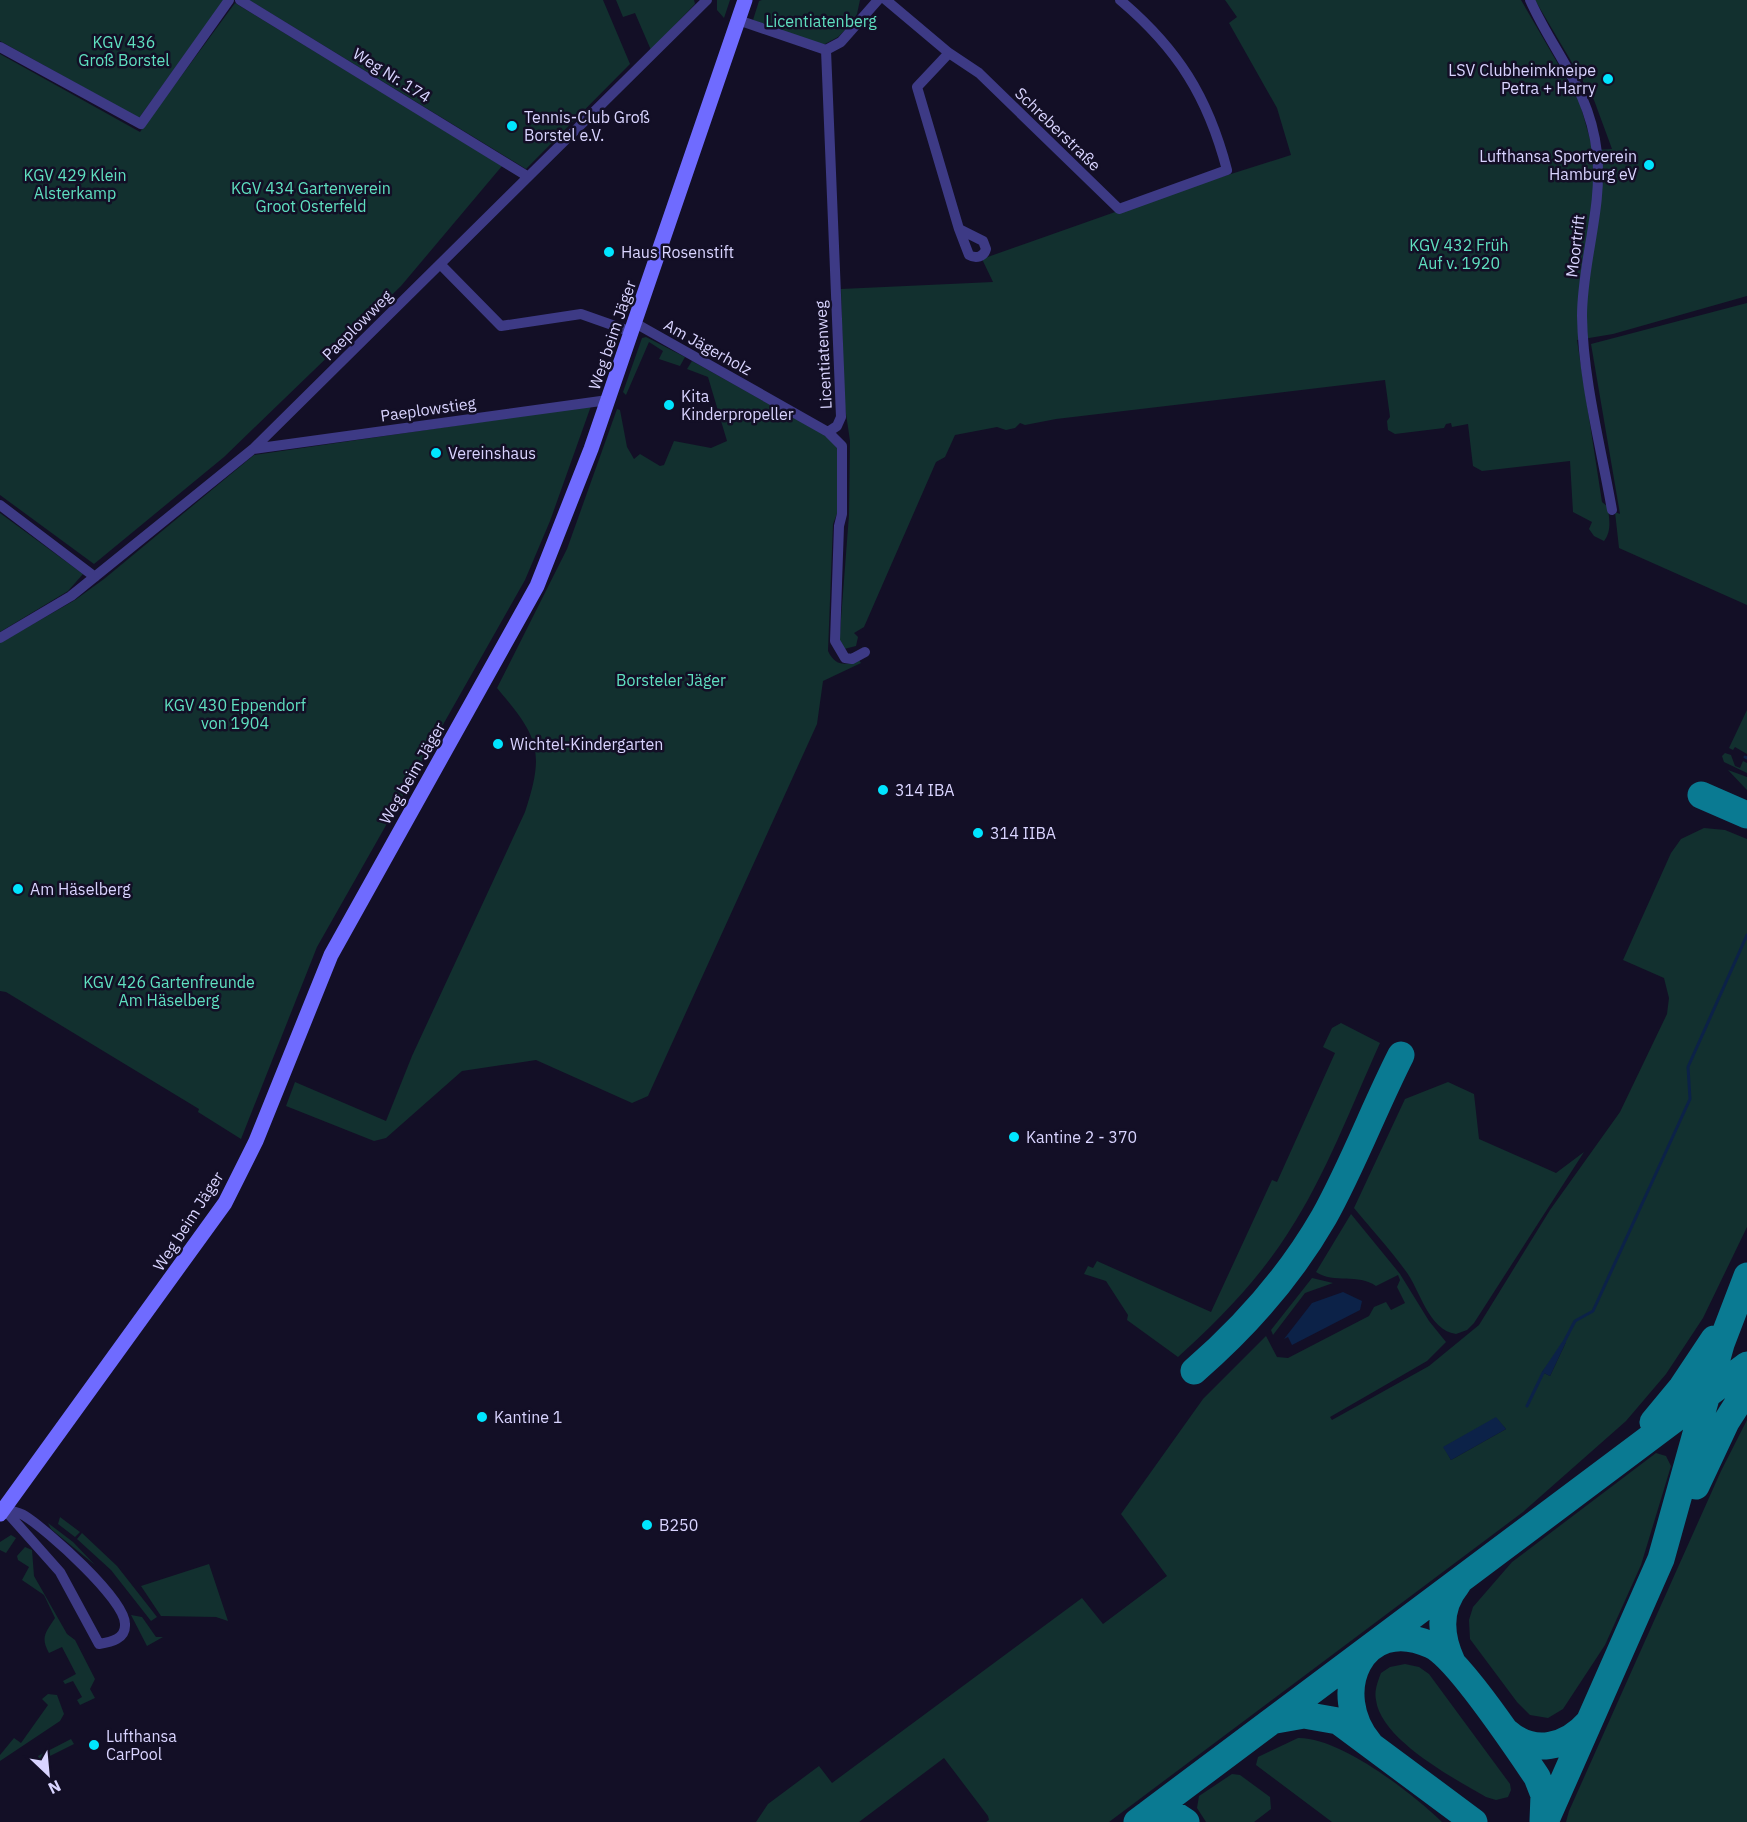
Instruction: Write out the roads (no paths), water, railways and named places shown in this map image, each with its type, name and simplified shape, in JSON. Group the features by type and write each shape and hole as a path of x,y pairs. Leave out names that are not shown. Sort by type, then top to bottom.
{"street":[{"path":"0,47 141,124 229,0"},
{"name":"Weg Nr. 174","path":"240,0 527,176"},
{"name":"Paeplowweg","path":"0,638 72,596 253,449 707,0"},
{"name":"Weg beim Jäger","path":"1,1509 225,1203 256,1141 331,955 537,586 556,543 608,400 745,0"},
{"path":"738,20 826,50 841,42 878,0"},
{"name":"Schreberstraße","path":"886,0 949,53 978,73 1119,209 1227,170 1217,131 1196,85 1167,45 1120,0"},
{"name":"Moortrift","path":"1530,0 1564,59 1585,103 1597,153 1598,193 1582,314 1585,357 1612,510"},
{"name":"Licentiatenweg","path":"826,50 841,417 837,426 828,432 842,446 842,514 838,526 835,641 845,658 852,659 865,652"},
{"path":"949,53 917,87 959,229"},
{"name":"Am Jägerholz","path":"440,264 501,326 581,314 633,328 828,432"},
{"name":"Paeplowstieg","path":"253,449 608,400"},
{"path":"0,505 95,577"},
{"path":"1,1509 20,1513 35,1523 96,1580 124,1616 124,1630 119,1638 99,1644 60,1572 1,1509"}],"water":[{"path":"1343,1292 1362,1301 1360,1310 1292,1345 1288,1337 1284,1339 1312,1303"},
{"path":"1562,1342 1566,1342 1550,1376 1542,1372"},
{"path":"1496,1417 1506,1429 1451,1460 1443,1447"}],"waterway":[{"path":"1564,1342 1575,1321 1593,1311 1690,1099 1688,1067 1747,935"},
{"path":"1527,1406 1543,1373"}],"place":[{"name":"LSV Clubheimkneipe Petra + Harry","path":"1608,79"},
{"name":"Tennis-Club Groß Borstel e.V.","path":"512,126"},
{"name":"Lufthansa Sportverein Hamburg eV","path":"1649,165"},
{"name":"Haus Rosenstift","path":"609,252"},
{"name":"Kita Kinderpropeller","path":"669,405"},
{"name":"Vereinshaus","path":"436,453"},
{"name":"Wichtel-Kindergarten","path":"498,744"},
{"name":"314 IBA","path":"883,790"},
{"name":"314 IIBA","path":"978,833"},
{"name":"Am Häselberg","path":"18,889"},
{"name":"Kantine 2 - 370","path":"1014,1137"},
{"name":"Kantine 1","path":"482,1417"},
{"name":"B250","path":"647,1525"},
{"name":"Lufthansa CarPool","path":"94,1745"}],"park label":[{"name":"Licentiatenberg","path":"821,21"},
{"name":"KGV 436 Groß Borstel","path":"124,51"},
{"name":"KGV 429 Klein Alsterkamp","path":"75,184"},
{"name":"KGV 434 Gartenverein Groot Osterfeld","path":"311,197"},
{"name":"KGV 432 Früh Auf v. 1920","path":"1459,254"},
{"name":"Borsteler Jäger","path":"671,680"},
{"name":"KGV 430 Eppendorf von 1904","path":"235,714"},
{"name":"KGV 426 Gartenfreunde Am Häselberg","path":"169,991"}]}
